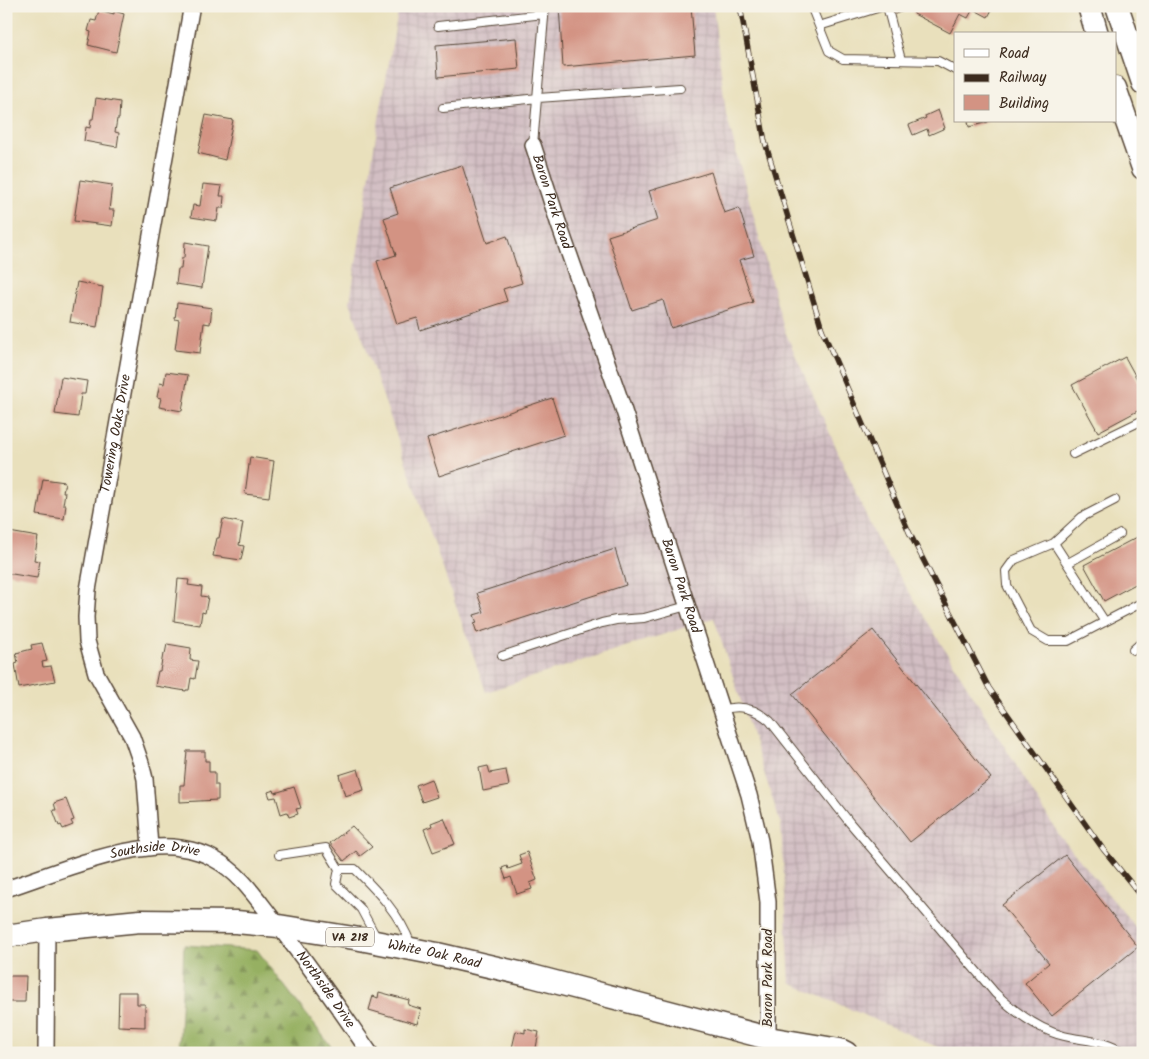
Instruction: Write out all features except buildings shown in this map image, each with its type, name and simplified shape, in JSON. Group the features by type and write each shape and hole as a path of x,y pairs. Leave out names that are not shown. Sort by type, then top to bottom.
{"main road":[{"path":"1089,6 1094,32"},
{"path":"1117,6 1143,83"},
{"path":"1116,91 1143,168"},
{"name":"White Oak Road","path":"6,936 140,921 204,921 279,926 412,949 532,976 768,1038 840,1050 846,1053"},
{"name":"White Oak Road","path":"768,1038 793,1053"}],"street":[{"name":"Towering Oaks Drive","path":"150,847 145,779 141,763 132,737 96,672 87,641 86,617 89,582 191,10"},
{"name":"Baron Park Road","path":"533,145 621,402 749,796 760,841 768,902 768,1038"},
{"name":"Southside Drive","path":"6,889 91,860 128,850 150,847 193,851 213,858 229,869 247,886 279,926"},
{"name":"Northside Drive","path":"279,926 370,1053"},
{"path":"46,1053 47,930"}],"lane":[{"path":"811,6 829,51 843,59 938,61 954,69"},
{"path":"819,26 885,6 901,60"},
{"path":"438,26 545,10 533,145"},
{"path":"443,108 538,98 680,88"},
{"path":"1073,454 1143,420"},
{"path":"1115,500 1082,517 1054,543 1014,560 1006,571 1007,585 1031,631 1048,641 1068,641 1143,602"},
{"path":"1068,563 1120,534"},
{"path":"1054,543 1105,622"},
{"path":"502,656 602,623 644,618 687,606"},
{"path":"1133,650 1143,641"},
{"path":"721,710 742,707 760,713 770,721 850,823 995,993 1008,1005 1025,1019 1040,1027 1061,1035 1104,1043 1118,1048 1123,1053"},
{"path":"279,855 326,848 339,869 336,884 361,909 379,942"},
{"path":"339,869 355,869 383,897 405,929 412,949"}],"shaded area":[{"path":"399,6 713,6 726,114 784,329 876,538 1059,835 1143,936 1143,1053 951,1053 790,983 781,825 714,618 486,692 350,302 374,147"}],"green space":[{"path":"184,945 257,950 336,1053 179,1053"}],"railway":[{"path":"740,6 765,142 822,329 909,532 989,688 1103,849 1143,898"}]}
